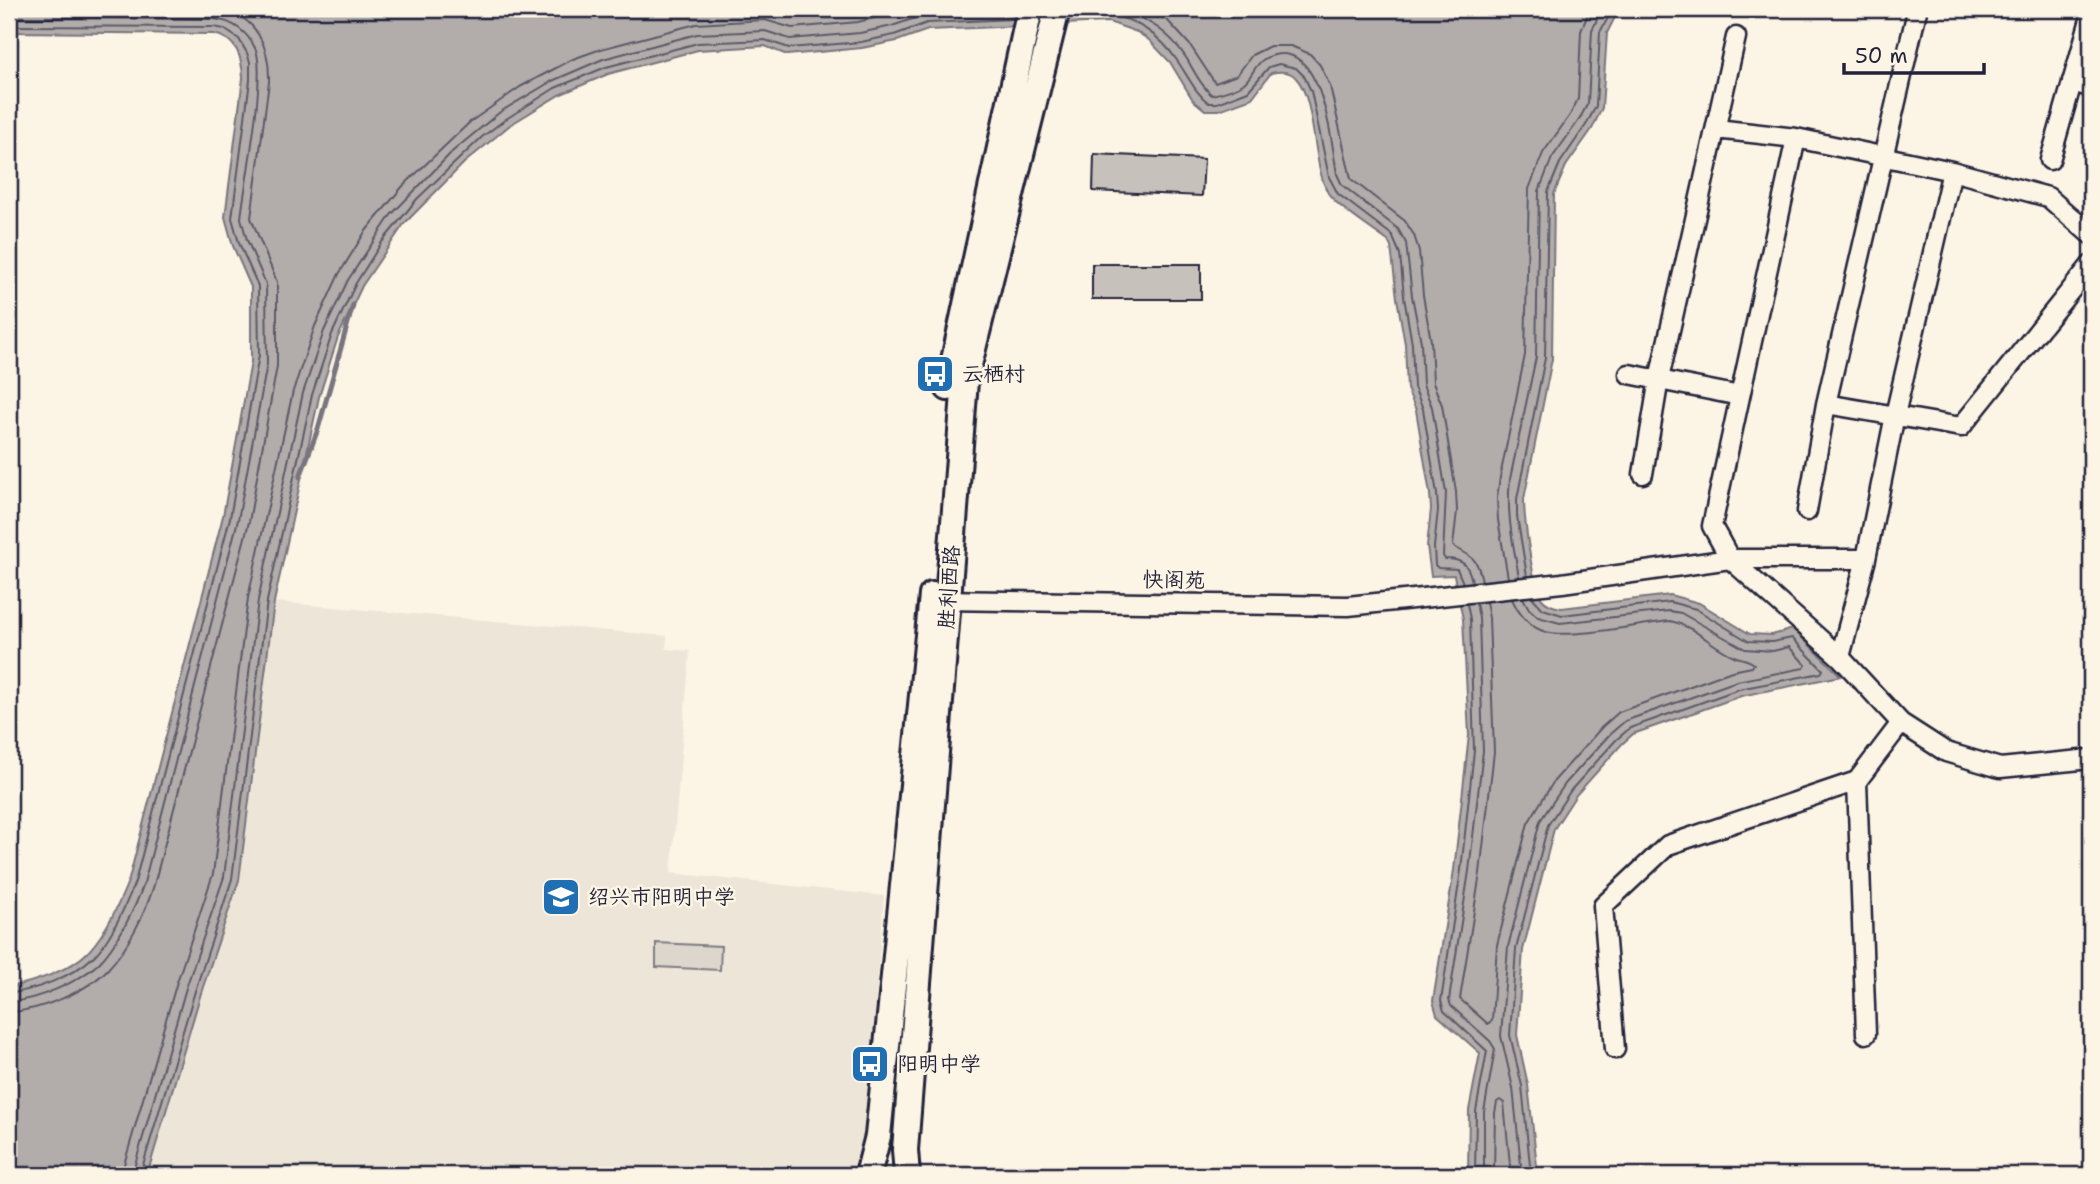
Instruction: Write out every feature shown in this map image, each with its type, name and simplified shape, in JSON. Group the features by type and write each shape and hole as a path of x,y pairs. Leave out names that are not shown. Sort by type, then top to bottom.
{"main road":[{"name":"胜利西路","path":"907,1175 905,1150 940,600 949,378 1030,9"},
{"name":"胜利西路","path":"868,1175 878,1136 965,381 1057,9"}],"street":[{"path":"1807,511 1826,404 1917,11"},
{"path":"2050,160 2091,16"},
{"path":"1643,474 1659,379 1736,37"},
{"path":"2072,81 2091,88"},
{"path":"1716,129 1796,138 1952,171 2048,197 2091,234"},
{"path":"1796,138 1712,526 1730,559 1840,657 1901,723 1946,752 2000,768 2091,760"},
{"path":"1840,657 1866,559 1895,415 1952,171"},
{"path":"1826,404 1961,427 2091,265"},
{"path":"1629,374 1740,396"},
{"name":"快阁苑","path":"940,600 1349,606 1562,583 1730,559 1866,559"},
{"path":"1615,1049 1603,906 1668,845 1857,780 1901,723"},
{"path":"1857,780 1866,1034"}],"shaded area":[{"name":"绍兴市阳明中学","path":"274,602 667,636 666,649 690,651 671,873 884,896 862,1175 147,1175 201,993 239,880"},
{"path":"656,943 721,946 720,970 656,967"}],"water":[{"path":"9,9 1624,9 1614,19 1607,33 1602,108 1592,129 1566,166 1554,194 1552,359 1524,499 1529,551 1538,592 1546,603 1562,608 1670,595 1699,603 1750,634 1772,635 1793,629 1841,676 1741,696 1633,734 1576,795 1554,829 1523,950 1517,1035 1528,1085 1538,1175 1468,1175 1469,1110 1480,1053 1437,1015 1433,1001 1454,870 1469,735 1463,619 1454,575 1431,576 1427,546 1430,494 1416,410 1407,389 1405,344 1391,247 1388,241 1347,211 1328,193 1319,166 1307,101 1294,75 1288,72 1271,73 1252,98 1219,110 1205,110 1193,100 1170,62 1149,40 1137,32 1109,22 928,30 897,41 862,48 787,55 765,46 698,50 608,74 559,95 510,125 464,163 404,224 362,286 338,337 319,397 274,602 239,880 201,993 147,1175 9,1175 9,987 51,975 89,951 107,926 129,879 223,516 251,362 251,287 233,246 225,217 243,78 239,56 233,45 222,36 214,34 9,32"}],"building":[{"path":"1094,154 1204,159 1202,196 1093,191"},
{"path":"1092,264 1201,264 1201,299 1092,299"}],"waterway":[{"path":"300,477 318,429 353,305"}],"place":[{"name":"云栖村","path":"935,374"},
{"name":"绍兴市阳明中学","path":"561,897"},
{"name":"阳明中学","path":"870,1064"}]}
